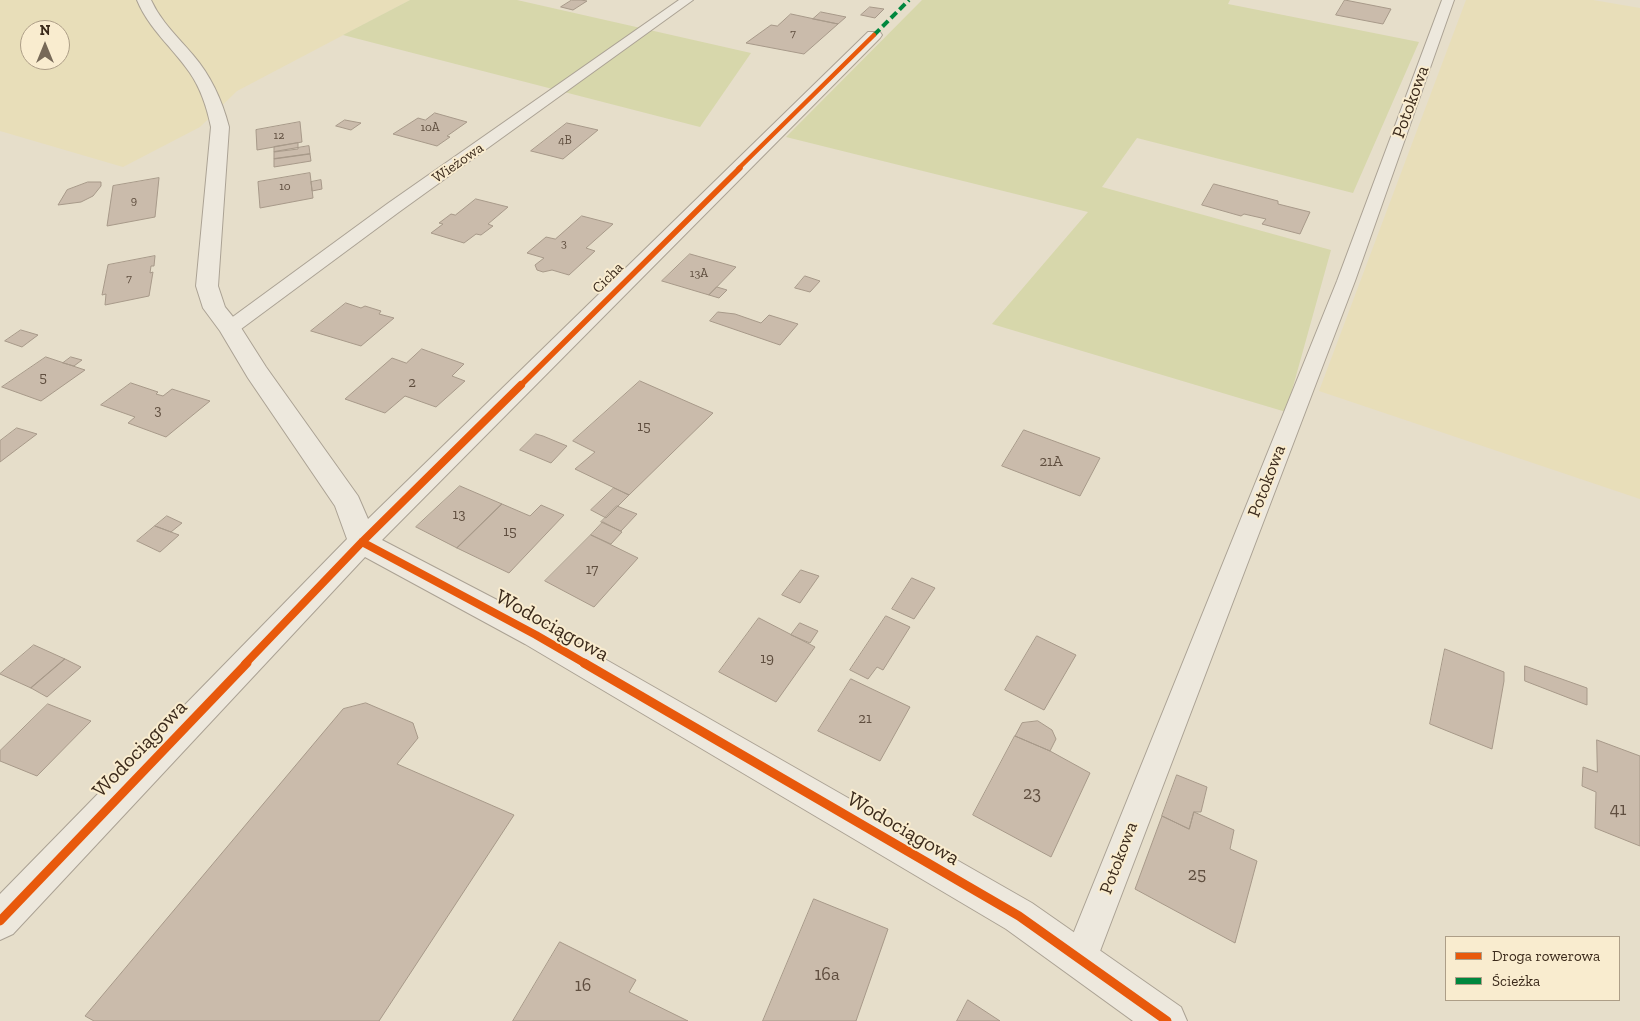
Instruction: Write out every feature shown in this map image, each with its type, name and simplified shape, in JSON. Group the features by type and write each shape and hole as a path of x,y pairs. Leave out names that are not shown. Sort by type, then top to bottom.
{"street":[{"path":"144,0 148,12 157,26 193,66 212,95 217,109 220,126 207,286 214,308 230,328 256,372 348,502 362,542"},
{"name":"Cicha","path":"362,542 874,34"},
{"name":"Wodociągowa","path":"0,921 362,542 536,636 1001,906 1167,1021"}],"lane":[{"name":"Wieżowa","path":"230,328 393,208 687,0"},
{"name":"Potokowa","path":"1080,959 1346,281 1448,0"}],"shaded area":[{"path":"0,0 410,0 237,91 200,127 123,167 0,131"},
{"path":"1466,0 1593,0 1640,8 1640,499 1319,391"}],"green space":[{"path":"410,0 517,0 751,53 700,127 343,35"},
{"path":"922,0 1230,0 1228,4 1419,42 1353,193 1137,138 1102,187 1331,250 1286,412 992,324 1088,212 786,137"}],"building":[{"path":"572,0 587,1 573,10 561,7"},
{"path":"1345,0 1391,9 1383,24 1336,15"},
{"path":"870,7 884,9 875,18 861,15"},
{"path":"821,12 846,17 838,24 813,19"},
{"path":"791,14 838,24 804,54 746,43 771,25 777,26"},
{"path":"435,113 467,122 447,136 450,137 437,146 393,134 418,118 425,120"},
{"path":"345,120 361,123 351,130 336,126"},
{"path":"300,122 302,142 257,150 256,130"},
{"path":"567,123 598,130 563,159 531,151"},
{"path":"298,143 298,149 274,152 274,147"},
{"path":"309,146 310,154 274,159 274,152"},
{"path":"310,154 311,161 274,167 274,159"},
{"path":"310,173 313,198 260,208 258,182"},
{"path":"159,178 155,217 107,226 113,186"},
{"path":"321,180 322,189 312,191 311,182"},
{"path":"88,182 101,182 101,186 93,196 81,202 58,205 67,190"},
{"path":"1214,184 1278,201 1278,204 1310,212 1300,234 1262,224 1266,219 1244,214 1241,216 1202,205"},
{"path":"476,199 508,207 488,224 493,226 481,235 476,234 464,243 431,233 443,224 439,223 451,214 455,215"},
{"path":"582,216 613,224 586,248 595,251 569,275 552,270 543,272 537,270 535,265 544,258 527,253 546,237 555,239"},
{"path":"690,254 736,267 709,295 662,281"},
{"path":"155,256 154,266 151,266 150,273 153,272 149,296 105,305 106,294 102,295 108,265"},
{"path":"805,276 820,281 810,292 795,288"},
{"path":"717,287 727,290 719,298 709,295"},
{"path":"346,303 361,308 365,306 381,311 379,314 394,318 361,346 311,331"},
{"path":"718,312 735,314 761,323 769,315 798,324 780,345 710,321"},
{"path":"21,330 38,335 22,347 5,341"},
{"path":"422,349 464,364 452,376 465,381 436,407 405,396 385,413 345,399 392,358 406,363"},
{"path":"46,357 85,370 41,401 2,387"},
{"path":"71,357 82,360 74,366 63,363"},
{"path":"640,381 713,413 629,495 575,469 595,452 573,441"},
{"path":"131,383 158,392 156,394 163,396 172,389 210,401 166,437 128,423 135,417 101,405"},
{"path":"17,428 37,434 0,462 0,441"},
{"path":"1024,430 1100,458 1080,496 1002,466"},
{"path":"536,434 567,446 551,463 520,450"},
{"path":"460,486 502,504 457,548 416,527"},
{"path":"614,488 629,495 606,518 591,510"},
{"path":"502,504 530,516 541,505 564,515 509,573 457,548"},
{"path":"617,506 637,514 621,531 601,522"},
{"path":"167,516 182,523 171,532 155,526"},
{"path":"603,522 622,532 611,544 591,535"},
{"path":"155,526 179,535 160,552 137,541"},
{"path":"591,535 638,558 594,607 545,581"},
{"path":"801,570 819,576 800,603 782,595"},
{"path":"912,578 935,588 914,619 892,609"},
{"path":"886,616 910,627 883,670 877,667 868,679 850,670"},
{"path":"759,618 815,647 776,702 719,672"},
{"path":"800,623 818,631 810,643 791,635"},
{"path":"1037,636 1076,655 1044,710 1005,690"},
{"path":"34,645 65,659 31,688 0,674"},
{"path":"1445,649 1504,672 1492,749 1430,724"},
{"path":"65,659 81,667 47,697 31,688"},
{"path":"1525,666 1587,688 1587,705 1525,681"},
{"path":"851,679 910,707 880,761 818,731"},
{"path":"366,703 413,723 418,738 397,764 514,815 379,1021 94,1021 85,1016 343,709"},
{"path":"48,704 91,721 37,776 0,761 0,751"},
{"path":"1038,721 1052,730 1056,739 1050,751 1015,736 1022,723"},
{"path":"1015,736 1050,751 1090,773 1051,857 973,815"},
{"path":"1597,740 1640,756 1640,846 1595,828 1596,792 1582,786 1583,767 1597,772"},
{"path":"1177,775 1207,787 1201,812 1194,812 1189,829 1162,816"},
{"path":"1194,812 1234,830 1230,849 1257,861 1235,943 1135,889 1162,816 1189,829"},
{"path":"814,899 888,929 856,1021 763,1021"},
{"path":"560,942 636,980 629,992 688,1021 513,1021"},
{"path":"968,1000 1000,1021 957,1021"}],"marked path":[{"path":"874,35 909,0"}],"cycle path":[{"path":"0,921 362,542 874,35"},
{"path":"362,542 536,635 1019,916 1167,1021"}]}
